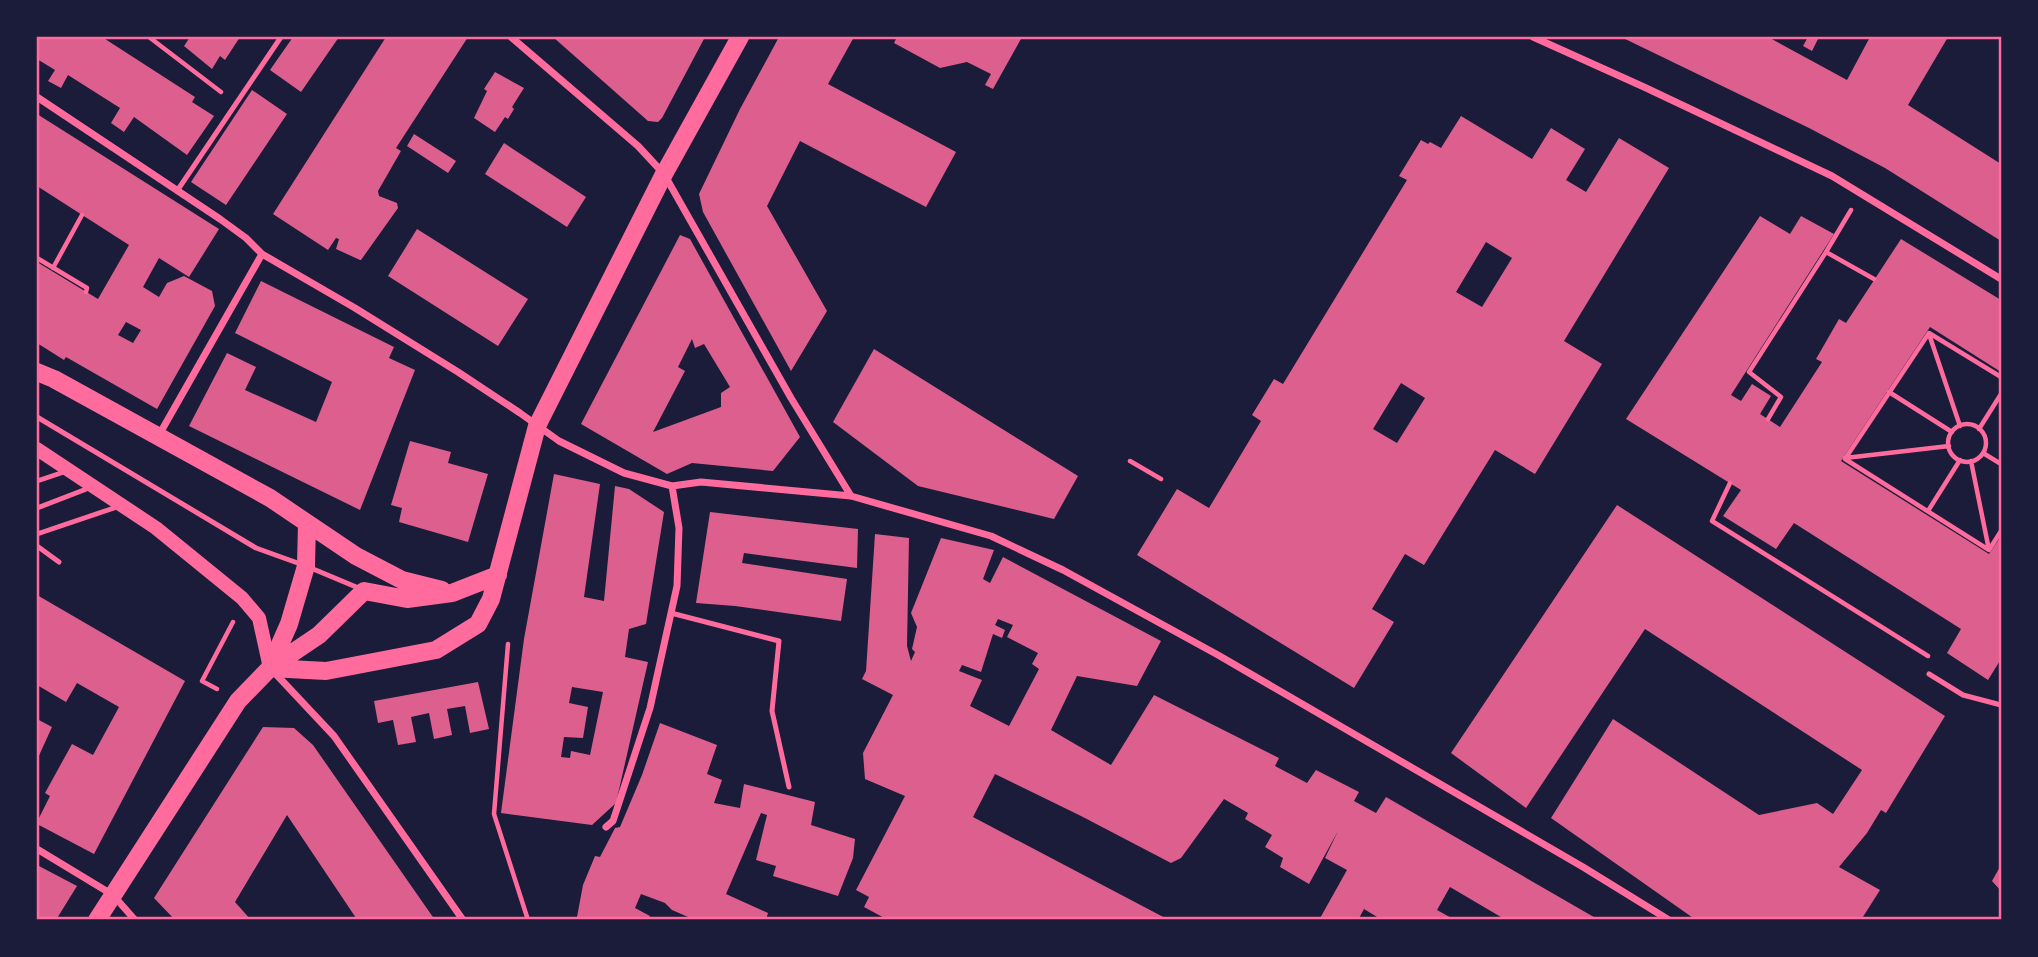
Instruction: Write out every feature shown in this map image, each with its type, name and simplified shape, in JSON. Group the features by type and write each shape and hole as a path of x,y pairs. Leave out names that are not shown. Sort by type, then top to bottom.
{"main road":[{"path":"270,668 326,671 436,650 478,624 491,599 537,426 664,174 740,37"},
{"path":"37,372 159,435 270,498 356,556 402,580 452,593"},
{"path":"37,449 123,505 178,545 242,598 259,618 270,668"},
{"path":"270,668 289,624 306,566 307,523"},
{"path":"97,920 238,701 270,668 319,635 364,591 407,599 452,593 498,575"}],"street":[{"path":"511,37 638,146 664,174 791,398 851,496"},
{"path":"1533,37 1832,176 2001,279"},
{"path":"37,97 246,237 262,254 355,307 559,441 624,473 672,486 701,482 851,496 991,536 1063,570 1219,654 1670,920"},
{"path":"159,435 262,254"},
{"path":"606,827 613,821 650,708 677,586 679,527 672,486"},
{"path":"270,668 334,736 463,920"},
{"path":"37,849 113,895 135,920"}],"lane":[{"path":"177,191 281,37"},
{"path":"37,417 256,548 364,591"},
{"path":"37,460 54,460"},
{"path":"37,481 69,471"},
{"path":"37,508 95,486"},
{"path":"37,534 123,505"},
{"path":"37,546 58,562"},
{"path":"671,613 779,641 772,711 789,787"},
{"path":"1929,674 1963,695 2000,703"}],"path":[{"path":"149,37 236,104"},
{"path":"1769,419 1781,397 1749,372 1853,208"},
{"path":"53,268 82,215"},
{"path":"1826,252 1874,278"},
{"path":"37,258 87,288 86,292"},
{"path":"1929,333 2001,377"},
{"path":"1845,458 1929,333"},
{"path":"1929,333 1960,426"},
{"path":"1889,392 1952,432"},
{"path":"1979,429 2001,394"},
{"path":"1970,424 1979,429 1986,443 1983,453 1976,460 1960,460 1951,452 1949,446 1952,432 1960,426 1970,424"},
{"path":"1845,458 1949,446"},
{"path":"1983,453 2001,464"},
{"path":"1845,458 1989,550"},
{"path":"1928,511 1960,460"},
{"path":"1130,461 1161,479"},
{"path":"1971,461 1989,550"},
{"path":"1730,483 1712,521 1928,656 1929,674"},
{"path":"1989,550 2001,531"},
{"path":"216,689 202,681 234,619"},
{"path":"508,644 494,814 528,920"}],"building":[{"path":"37,37 102,37 195,97 192,102 214,116 187,155 134,117 124,132 111,123 120,108 68,75 61,88 48,81 55,70 37,59"},
{"path":"190,37 240,37 225,60 220,56 212,69 184,46"},
{"path":"293,37 339,37 301,92 270,70"},
{"path":"386,37 468,37 396,148 401,151 378,191 379,196 397,203 398,208 360,260 336,249 339,239 336,238 328,250 273,214"},
{"path":"553,37 705,37 658,122 648,121"},
{"path":"779,37 854,37 828,84 956,152 926,207 800,141 767,206 827,311 791,371 703,212 699,194"},
{"path":"897,37 1022,37 993,89 985,85 991,74 967,62 940,68 894,43"},
{"path":"1621,37 1768,37 1847,80 1870,37 1948,37 1908,105 2001,164 2001,241 1885,168"},
{"path":"1808,37 1819,37 1812,51 1803,46"},
{"path":"495,72 524,88 508,119 505,117 495,132 474,118 487,91 484,89"},
{"path":"252,90 287,114 226,205 191,182"},
{"path":"37,114 219,229 189,277 159,258 143,287 159,297 167,283 184,276 212,291 215,306 157,409 37,343 37,262 98,299 129,245 37,186","holes":["126,322 141,330 133,343 118,335"]},
{"path":"1461,116 1532,159 1551,128 1585,149 1566,180 1586,192 1619,138 1669,168 1564,341 1602,364 1535,474 1495,450 1424,565 1405,554 1372,609 1394,622 1354,688 1137,555 1177,489 1209,508 1261,421 1252,415 1274,379 1283,384 1407,180 1399,176 1421,140 1441,148","holes":["1486,242 1512,258 1482,307 1456,292","1401,383 1425,398 1397,443 1373,429"]},
{"path":"414,134 456,161 448,173 407,146"},
{"path":"504,143 586,197 567,227 485,174"},
{"path":"1760,216 1790,234 1801,216 1834,234 1731,395 1741,401 1752,384 1771,396 1760,414 1780,427 1822,362 1816,359 1839,319 1846,323 1901,239 2001,300 2001,372 1930,327 1841,461 1989,554 2001,536 2001,659 1988,680 1947,653 1961,629 1794,523 1776,549 1723,516 1741,490 1626,419"},
{"path":"417,229 528,299 498,346 388,276"},
{"path":"680,235 690,239 800,437 773,471 692,463 667,474 581,424","holes":["692,339 695,348 704,344 730,387 721,393 721,407 653,432 685,371 678,367"]},
{"path":"261,281 394,347 389,358 415,370 360,510 189,426 227,353 256,367 245,390 316,422 332,382 235,333"},
{"path":"874,349 1078,476 1054,519 918,486 833,422"},
{"path":"410,441 451,452 448,463 488,474 468,542 399,522 402,508 391,505"},
{"path":"554,474 600,484 584,597 604,601 615,486 629,489 664,512 646,624 629,629 625,657 648,662 616,803 592,825 501,813 524,639","holes":["572,687 603,692 590,755 571,751 570,758 561,757 564,737 583,738 588,707 569,703"]},
{"path":"1617,505 1945,716 1886,813 1881,810 1867,833 1839,867 1880,890 1861,920 1696,920 1551,818 1613,719 1759,815 1817,803 1833,814 1862,770 1645,629 1526,808 1451,753"},
{"path":"710,512 858,529 857,568 744,553 742,563 847,579 841,621 696,603"},
{"path":"875,534 909,538 907,646 911,661 915,652 912,649 917,627 911,613 941,538 994,550 983,579 990,583 1003,557 1161,641 1137,686 1077,676 1051,730 1111,765 1154,695 1279,758 1275,766 1307,783 1316,770 1359,792 1354,801 1376,813 1386,797 1599,920 1506,920 1450,887 1437,910 1455,920 1382,920 1364,909 1358,920 1319,920 1347,870 1325,858 1338,831 1309,884 1280,867 1283,858 1265,847 1272,835 1245,819 1248,813 1224,799 1181,858 1171,863 995,774 973,817 1169,920 888,920 864,907 869,897 856,890 905,796 865,779 863,753 893,695 862,679 866,671","holes":["998,619 1013,625 1007,637 1038,653 1032,664 1039,669 1009,726 970,706 982,680 959,671 962,665 981,672 993,634 1002,638 1005,630 995,625"]},
{"path":"37,595 185,681 94,854 37,822 50,796 45,793 72,744 93,755 119,707 77,683 66,702 37,685"},
{"path":"478,682 489,729 470,733 465,706 447,709 452,735 434,739 429,713 411,717 416,742 398,745 393,720 378,723 374,701"},
{"path":"37,719 52,727 37,760"},
{"path":"660,723 717,745 707,774 722,780 714,803 740,808 744,784 815,802 811,825 855,839 853,858 838,896 773,876 776,866 756,860 767,815 761,813 726,894 768,913 766,920 695,920 672,910 665,903 641,894 635,908 650,916 648,920 584,920 577,917 583,885 595,856 600,857 615,828 620,827"},
{"path":"263,727 294,728 313,745 435,920 354,920 356,918 287,815 235,902 251,920 175,920 154,898"},
{"path":"37,865 77,886 56,920 37,920"},
{"path":"2001,865 2001,891 1992,881"}]}
